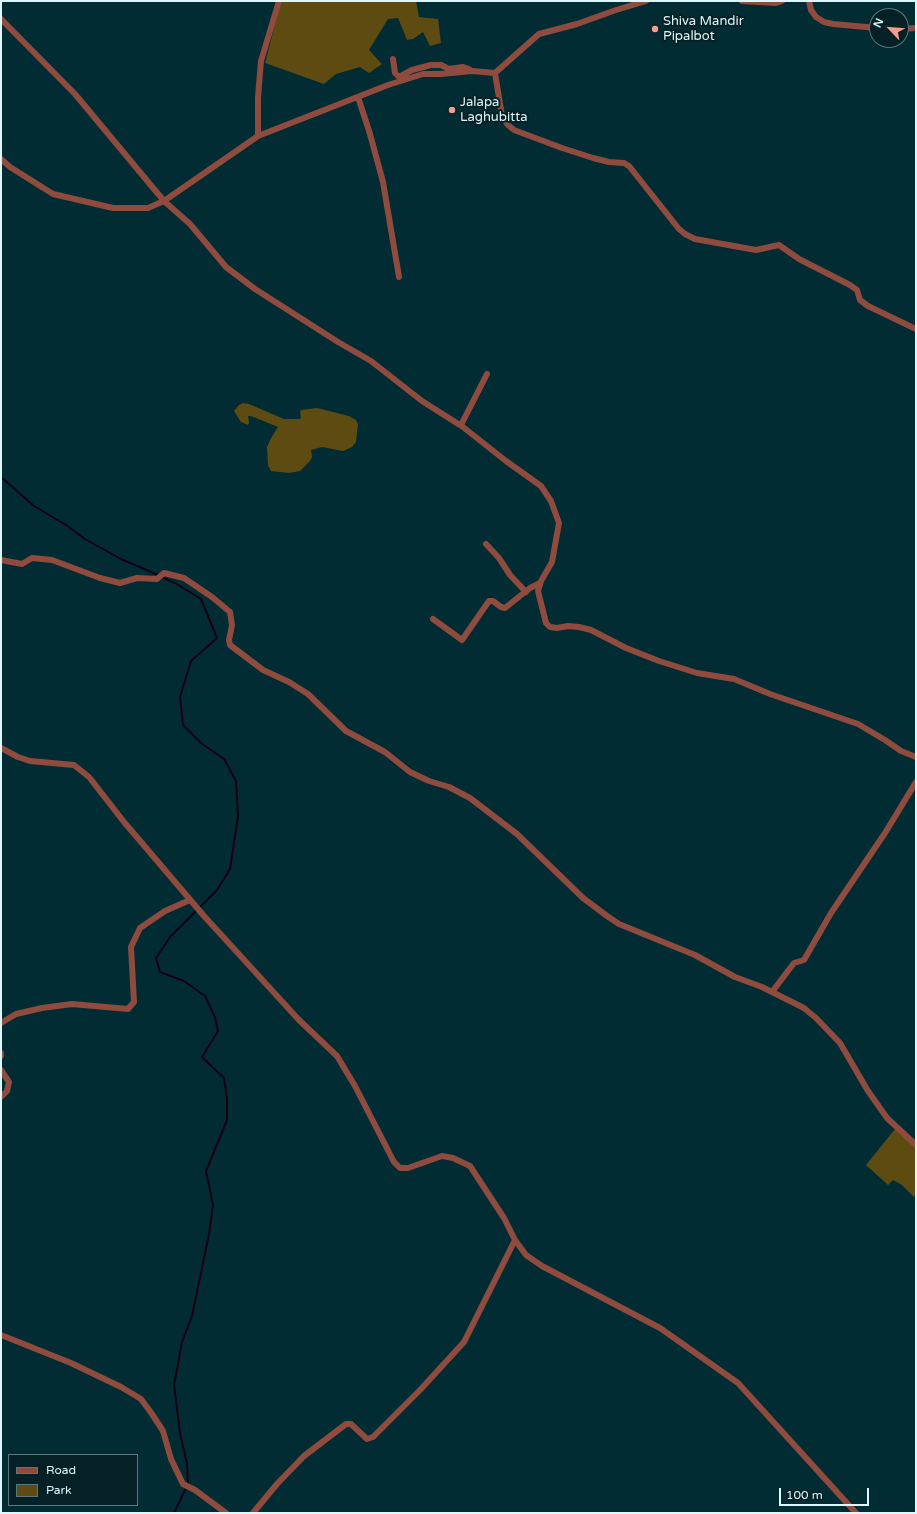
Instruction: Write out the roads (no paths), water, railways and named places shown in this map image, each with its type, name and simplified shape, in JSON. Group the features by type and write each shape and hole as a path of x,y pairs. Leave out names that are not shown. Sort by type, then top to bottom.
{"street":[{"path":"258,136 258,97 261,62 279,1"},
{"path":"1,159 10,167 53,194 113,208 148,208 164,201 258,136 388,85 423,74 472,71 495,73 539,34 577,24 646,1"},
{"path":"742,1 776,3 782,1"},
{"path":"809,1 813,13 824,22 846,26 869,27"},
{"path":"1,19 75,94 164,201 190,224 226,267 255,289 338,342 371,361 422,401 461,425 541,486 551,501 559,523 552,562 538,590 546,623 550,627 557,628 568,626 590,630 626,648 659,661 697,673 734,679 770,694 858,724 901,751 916,757"},
{"path":"393,59 395,73 399,77 412,70 431,65 441,65 449,69 463,68 472,71"},
{"path":"495,73 502,116 508,125 514,130 562,148 609,162 624,163 679,229 685,234 695,239 756,250 779,245 799,259 850,285 857,290 860,300 868,306 916,329"},
{"path":"358,97 383,182 399,277"},
{"path":"461,425 487,374"},
{"path":"486,544 499,558 510,576 526,592"},
{"path":"1,560 22,564 32,558 52,560 100,578 120,583 137,578 157,579 164,573 184,578 212,597 230,612 232,625 229,640 230,645 238,652 264,670 289,682 308,694 346,731 385,752 410,772 429,782 449,787 470,798 517,834 583,898 607,916 619,924 695,956 735,977 772,992 804,1008 840,1043 868,1091 887,1118 916,1145"},
{"path":"433,619 462,640 489,601 493,601 505,608 534,586 540,584"},
{"path":"1,748 18,757 30,761 74,765 89,777 124,822 204,916 299,1020 337,1056 355,1086 394,1162 400,1168 408,1168 442,1156 453,1158 470,1166 504,1218 515,1240 526,1255 542,1266 660,1328 738,1383 856,1513"},
{"path":"772,992 794,963 804,960 831,913 885,833 916,782"},
{"path":"1,1022 16,1014 42,1008 72,1004 128,1009 134,1002 131,947 140,928 165,911 190,900"},
{"path":"1,1070 9,1082 7,1091 1,1096"},
{"path":"254,1513 277,1484 304,1456 346,1424 351,1424 367,1439 373,1436 421,1389 464,1342 515,1240"},
{"path":"1,1335 71,1363 121,1387 141,1399 163,1431 170,1459 183,1484 195,1490 226,1513"}],"waterway":[{"path":"1,477 34,506 66,525 85,539 121,559 158,575"},
{"path":"162,577 201,599 217,638 191,661 180,697 183,725 201,743 224,759 236,781 238,816 230,869 217,890 170,937 156,958 160,972 184,981 205,996 215,1017 218,1031 202,1057 224,1078 227,1099 227,1120 206,1171 213,1205 209,1234 192,1316 182,1342 174,1385 180,1433 187,1464 188,1484 174,1513"}],"place":[{"name":"Shiva Mandir Pipalbot","path":"655,29"},
{"name":"Jalapa Laghubitta","path":"452,110"}]}
